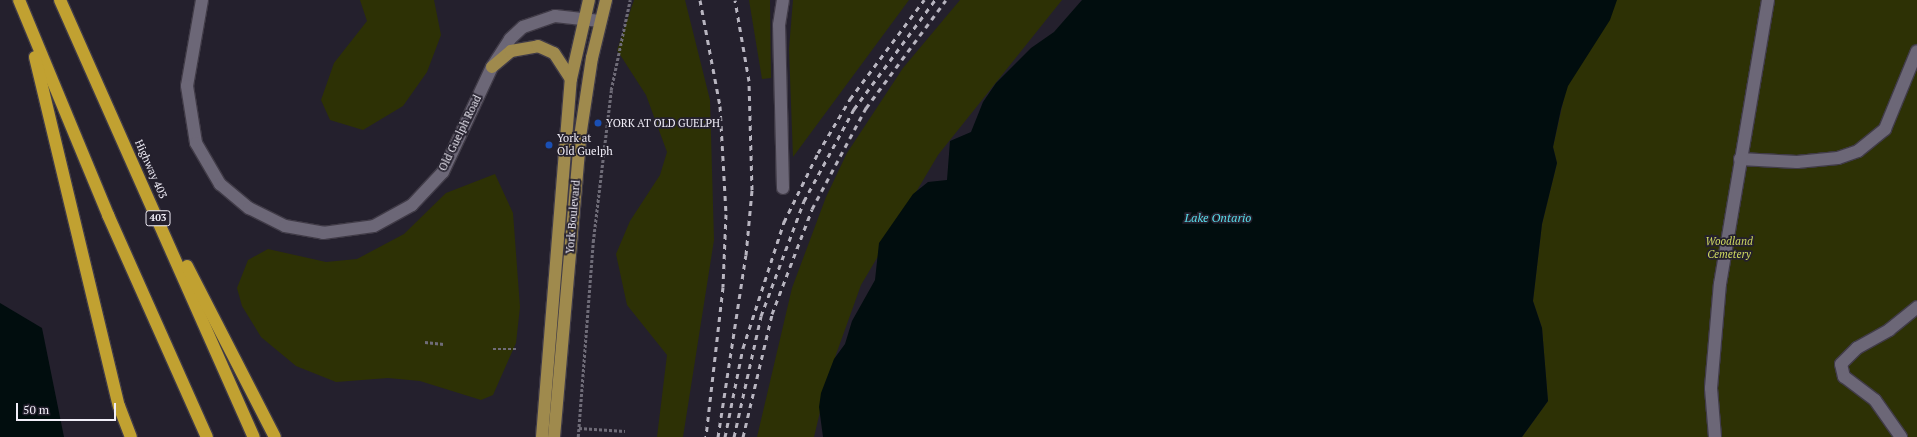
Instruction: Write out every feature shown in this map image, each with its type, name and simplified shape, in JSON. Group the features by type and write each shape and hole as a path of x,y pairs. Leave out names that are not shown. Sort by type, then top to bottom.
{"highway":[{"path":"19,0 27,24 119,406 131,437"},
{"name":"Highway 403","path":"60,0 254,437"},
{"path":"27,24 207,437"},
{"path":"138,173 275,437"}],"main road":[{"name":"York Boulevard","path":"542,437 571,79 583,18 589,0"},
{"name":"York Boulevard","path":"554,437 580,137 600,20 606,0"},
{"path":"492,67 511,51 538,46 554,53 571,79"}],"street":[{"name":"Old Guelph Road","path":"202,0 187,86 196,144 220,184 249,208 285,226 323,233 374,226 412,205 443,172 492,67 510,39 523,27 555,16 600,20"},
{"path":"783,0 779,25 783,188"},
{"path":"1715,437 1711,388 1720,284 1768,0"},
{"path":"1740,159 1797,162 1838,158 1868,146 1886,129 1917,52"},
{"path":"1901,437 1875,400 1844,377 1841,364 1857,348 1889,330 1917,307"}],"path":[{"path":"578,437 593,242 611,90 630,0"},
{"path":"425,342 444,344"},
{"path":"493,349 516,349"},
{"path":"579,428 626,431"}],"green space":[{"path":"360,0 434,0 441,35 427,72 403,106 363,130 330,120 321,100 334,63 367,21"},
{"path":"634,0 685,0 710,100 714,240 683,437 657,437 667,355 627,305 616,254 630,221 660,175 667,152 646,95 617,50"},
{"path":"749,0 770,0 771,78 762,79"},
{"path":"793,0 909,0 793,157 789,49"},
{"path":"960,0 1062,0 938,155 861,285 829,374 814,437 757,437 792,288 826,197 847,153 903,68"},
{"name":"Woodland Cemetery","path":"1586,0 1917,0 1917,437 1522,437 1548,401 1542,328 1533,301 1542,224 1557,163 1553,147"},
{"path":"495,174 513,213 520,307 516,343 493,395 481,400 420,381 388,378 336,382 296,366 261,337 242,306 237,288 248,260 268,249 326,262 357,259 404,234 446,193"}],"water":[{"name":"Lake Ontario","path":"1082,0 1617,0 1610,20 1568,86 1561,109 1553,147 1557,163 1542,224 1533,301 1542,328 1548,401 1522,437 823,437 819,407 821,393 834,359 845,344 852,321 875,280 879,243 913,194 928,182 947,180 950,141 971,132 983,102 996,83 1031,48 1054,32"},
{"path":"0,303 42,328 64,437 0,437"}],"railway":[{"path":"700,0 720,106 726,214 723,287 706,437"},
{"path":"718,437 746,255 752,190 749,81 735,0"},
{"path":"725,437 743,348 784,222 818,153 850,99 924,0"},
{"path":"734,437 761,316 804,201 854,109 935,0"},
{"path":"743,437 772,314 812,209 866,108 946,0"}],"place":[{"name":"YORK AT OLD GUELPH","path":"598,123"},
{"name":"York at Old Guelph","path":"549,145"}]}
